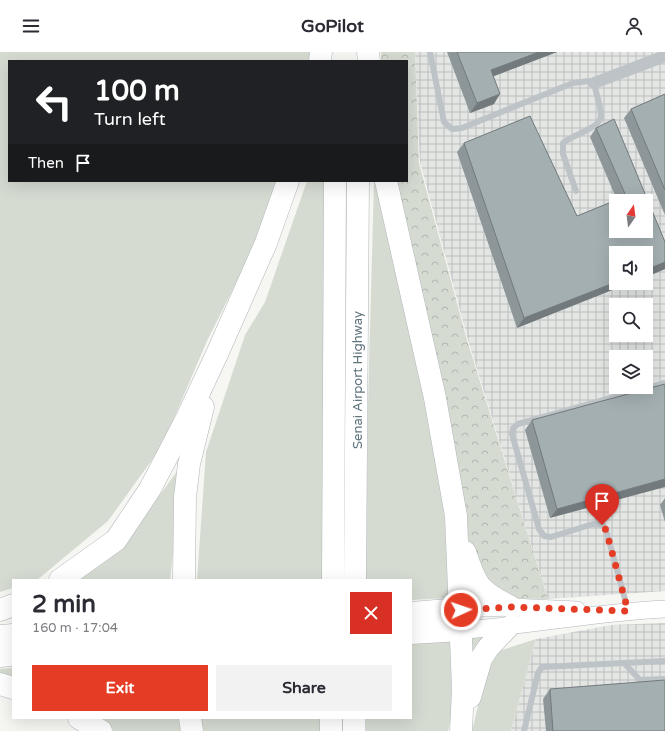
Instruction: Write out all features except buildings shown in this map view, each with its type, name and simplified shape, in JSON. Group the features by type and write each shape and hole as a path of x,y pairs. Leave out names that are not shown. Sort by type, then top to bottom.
{"highway":[{"path":"61,579 116,540 150,489 187,418 217,354 266,243 288,182"},
{"name":"Senai Airport Highway","path":"333,579 335,182"},
{"name":"Senai Airport Highway","path":"355,579 358,182"},
{"path":"386,182 435,398 456,516 474,580 509,617 481,659 461,726"},
{"path":"184,579 185,497 189,464 217,354"},
{"path":"456,516 461,620 461,726"},
{"path":"0,610 12,605"},
{"path":"412,613 461,620"},
{"path":"412,633 461,620"},
{"path":"0,636 12,635"},
{"path":"0,656 12,655"},
{"path":"0,684 12,688"},
{"path":"82,719 101,731"},
{"path":"190,719 192,731"},
{"path":"331,719 331,731"},
{"path":"354,719 354,731"}],"main road":[{"path":"461,620 665,609"}],"street":[{"path":"594,83 665,56"}],"lane":[{"path":"430,52 444,122 452,129 462,128 573,83 594,83 601,121 596,125 569,137 563,143 563,154 576,191"},
{"path":"622,611 606,530 602,525 593,524 551,537 544,536 539,529 512,434 513,428 518,424 665,383"},
{"path":"524,731 538,673 542,667 665,661"},
{"path":"624,663 640,680 665,679"}],"shaded area":[{"path":"415,52 665,52 665,591 548,599 468,340 420,162"},
{"path":"665,623 665,731 511,731 536,639 611,625"}],"green space":[{"path":"0,52 318,52 317,60 8,60 8,182 282,182 275,205 207,341 162,446 108,521 38,579 12,579 12,588 0,592"},
{"path":"381,52 415,52 419,163 467,340 548,599 501,598 474,566 393,182 408,182 408,60 381,60"},
{"path":"307,182 330,182 322,579 197,579 206,452 245,335 265,302"},
{"path":"374,182 381,182 442,468 449,598 412,600 412,579 366,579 368,403"},
{"path":"183,463 170,579 77,579 131,535"},
{"path":"495,633 473,657 466,635"},
{"path":"536,639 511,731 472,731 487,668 499,651"},
{"path":"451,641 452,715 448,731 366,731 366,719 412,719 412,644"},
{"path":"12,668 12,679 0,674 0,669"},
{"path":"100,719 184,719 186,731 114,731"},
{"path":"200,719 324,719 324,731 201,731"}],"route":[{"path":"461,610 512,607 628,611 606,530 602,525"}]}
